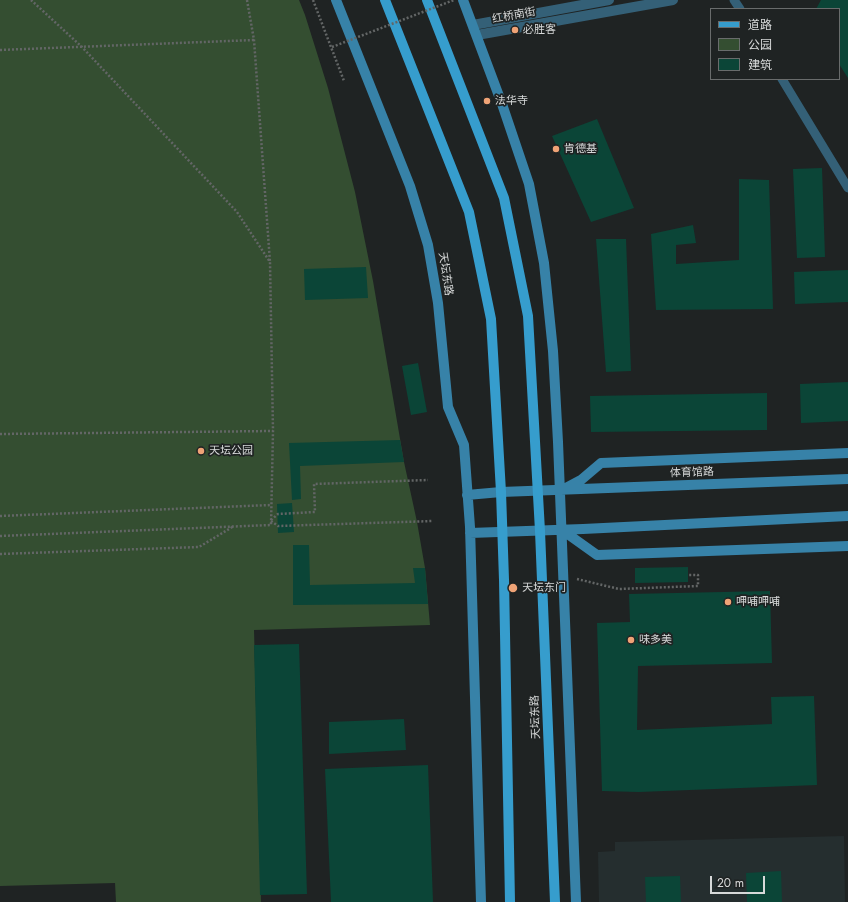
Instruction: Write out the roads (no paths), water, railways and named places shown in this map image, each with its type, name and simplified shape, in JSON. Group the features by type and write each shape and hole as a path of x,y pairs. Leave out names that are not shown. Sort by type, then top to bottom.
{"main road":[{"path":"385,0 469,212 491,319 501,492 510,902"},
{"name":"天坛东路","path":"427,0 504,198 528,316 540,531 556,902"}],"street":[{"name":"天坛东路","path":"336,0 410,186 428,245 438,303 448,407 464,445 470,533 481,902"},
{"path":"463,0 502,104 529,184 544,263 553,351 562,530 576,902"},
{"name":"红桥南街","path":"473,25 587,2 608,0"},
{"name":"红桥南街","path":"477,35 673,0"},
{"path":"560,491 581,480 601,463 848,453"},
{"name":"体育馆路","path":"467,495 501,492 538,492 848,479"},
{"path":"470,533 848,516"},
{"path":"562,530 596,555 848,546"}],"lane":[{"path":"783,80 848,188"}],"place":[{"name":"必胜客","path":"515,30"},
{"name":"法华寺","path":"487,101"},
{"name":"肯德基","path":"556,149"},
{"name":"天坛公园","path":"201,451"},
{"name":"天坛东门","path":"513,588"},
{"name":"呷哺呷哺","path":"728,602"},
{"name":"味多美","path":"631,640"}]}
